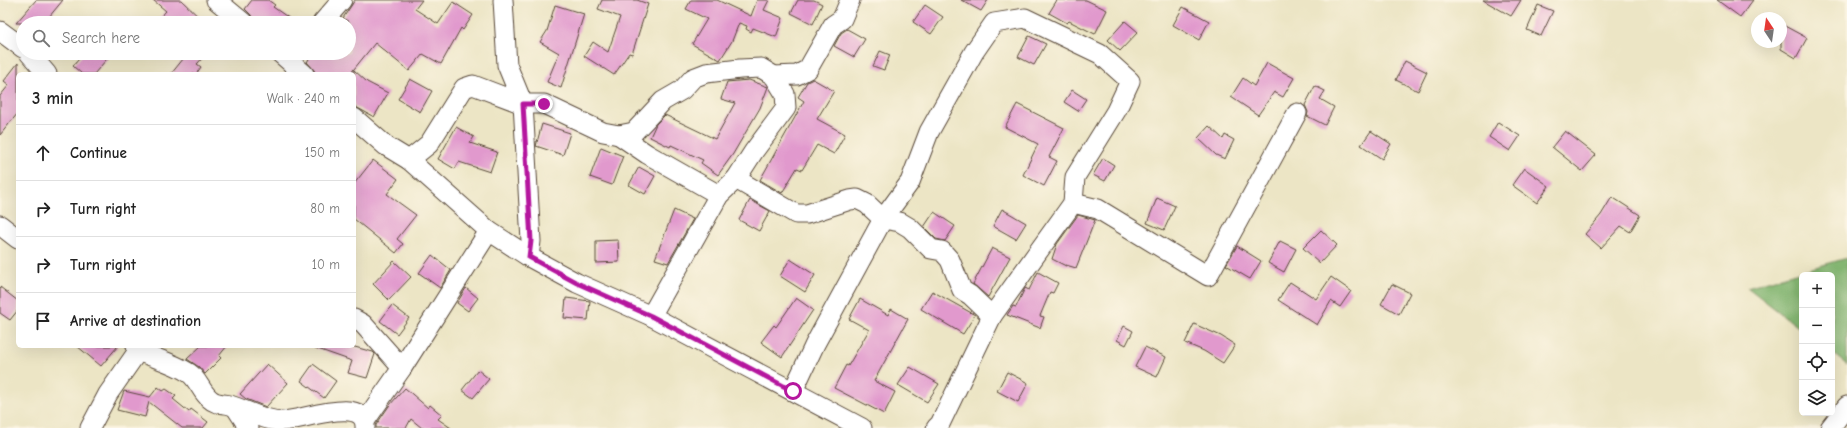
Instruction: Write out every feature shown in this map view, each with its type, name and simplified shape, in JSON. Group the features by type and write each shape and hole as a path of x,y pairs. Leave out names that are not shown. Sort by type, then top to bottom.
{"street":[{"path":"216,0 235,16"},
{"path":"328,16 342,0"},
{"path":"503,0 507,65 523,104 531,241 529,257"},
{"path":"651,316 719,195 736,179 754,151 786,108 833,25 842,19 850,0"},
{"path":"793,391 815,344 883,220 910,182 929,132 974,52 994,23 1025,18 1100,54 1130,81 1116,111 1075,177 1073,203 992,316 940,424 936,428"},
{"path":"0,31 16,43"},
{"path":"36,60 45,72"},
{"path":"287,60 302,72"},
{"path":"410,160 430,144 464,88 473,85 523,104 544,104 604,132 619,135 634,132 663,101 682,90 693,78 706,73 761,68 774,76 785,94 786,108"},
{"path":"774,76 797,75 808,69"},
{"path":"1073,203 1098,209 1208,276 1297,113"},
{"path":"356,120 386,146 410,160 489,231 529,257 577,283 651,316 862,428"},
{"path":"619,135 647,154 719,195"},
{"path":"736,179 796,214 807,214 850,200 858,199 867,204 883,220 900,222 910,228 931,249 942,251 950,260 962,290 970,295 992,316"},
{"path":"0,225 16,238"},
{"path":"90,428 108,394 137,348 190,373 209,399 215,403 230,405 265,418 282,421 346,410 359,413 365,424 489,231"},
{"path":"356,320 363,324 402,368"},
{"path":"1830,428 1847,406"},
{"path":"236,408 249,428"}],"green space":[{"path":"1847,258 1847,365 1835,355 1835,272 1799,272 1799,328 1747,287"}],"building":[{"path":"36,0 63,0 50,16 22,16"},
{"path":"153,0 181,0 198,16 161,16 166,11"},
{"path":"252,0 268,0 275,5 273,7 286,16 252,16 245,9"},
{"path":"355,0 422,0 415,9 438,24 453,2 473,15 463,30 461,28 441,64 423,54 409,71 375,43 352,72 314,72 307,62 308,60 356,60 356,16 344,16"},
{"path":"602,0 637,0 648,4 632,54 629,53 614,75 584,56 593,42 608,52 620,17 598,9"},
{"path":"691,0 717,0 751,16 757,0 769,0 764,10 783,18 776,37 753,28 751,32 746,29 747,26 739,23 732,41 720,60 692,44 707,19 686,9"},
{"path":"798,0 814,0 822,4 813,24 791,13"},
{"path":"961,0 988,0 981,11"},
{"path":"1057,0 1086,0 1107,10 1095,34 1069,21 1067,23 1049,13"},
{"path":"1483,0 1521,0 1511,16"},
{"path":"1717,0 1753,0 1740,17"},
{"path":"555,5 584,14 561,88 547,82 559,53 540,42 547,31"},
{"path":"925,5 943,17 931,34 913,22"},
{"path":"1538,5 1553,11 1541,36 1527,30"},
{"path":"1183,7 1209,21 1199,40 1173,25"},
{"path":"1125,21 1138,32 1120,51 1108,40"},
{"path":"1787,27 1807,38 1796,58 1781,49 1787,48"},
{"path":"847,29 865,39 854,57 834,46 841,33"},
{"path":"1029,36 1046,44 1034,65 1018,57"},
{"path":"880,51 890,55 884,70 873,66"},
{"path":"78,60 106,60 96,72 80,72 73,66"},
{"path":"182,60 201,60 197,64 201,67 197,72 173,72"},
{"path":"1405,61 1427,72 1418,91 1396,80"},
{"path":"18,63 18,72 16,72 16,115 0,135 0,96 9,85 4,81"},
{"path":"1267,63 1294,78 1283,97 1274,92 1258,115 1231,97 1243,78 1254,86"},
{"path":"354,70 367,82 388,93 374,117 356,107 356,72 354,72"},
{"path":"410,79 432,91 420,112 398,99"},
{"path":"813,79 834,91 817,119 845,134 834,154 817,145 802,170 797,168 782,193 760,180 804,101 798,97 807,82"},
{"path":"749,80 768,87 760,108 733,154 718,175 701,163 703,160 671,145 670,147 650,137 656,124 665,115 715,139 735,103 721,99 727,82"},
{"path":"1315,86 1325,91 1320,99 1334,107 1325,125 1307,116 1308,112 1305,105"},
{"path":"1072,90 1086,99 1078,111 1064,102"},
{"path":"1017,104 1064,128 1049,157 1057,161 1044,186 1023,175 1038,144 1005,127"},
{"path":"1498,122 1520,136 1510,151 1489,137"},
{"path":"542,124 570,133 563,155 536,146"},
{"path":"1209,126 1223,139 1225,135 1234,140 1225,159 1216,155 1198,138"},
{"path":"456,127 474,137 470,143 497,152 490,172 459,162 455,169 438,159"},
{"path":"1371,131 1391,144 1382,159 1361,145"},
{"path":"1565,131 1596,155 1582,171 1552,147"},
{"path":"601,147 623,156 612,185 590,177"},
{"path":"1103,158 1114,165 1105,181 1093,175"},
{"path":"373,160 398,179 387,194 416,215 397,239 403,244 396,253 356,221 356,181"},
{"path":"639,167 655,176 645,194 629,185"},
{"path":"1524,168 1549,186 1537,203 1512,185"},
{"path":"1612,197 1640,215 1630,232 1621,226 1601,248 1585,234 1601,215"},
{"path":"1157,198 1175,206 1164,230 1147,223"},
{"path":"750,200 770,211 759,231 739,220"},
{"path":"1002,209 1026,223 1016,239 993,226"},
{"path":"674,210 693,219 668,263 655,259"},
{"path":"934,212 955,226 945,241 936,239 924,227"},
{"path":"1078,215 1095,220 1076,268 1066,266 1052,259 1057,244"},
{"path":"1321,230 1337,245 1320,263 1303,248"},
{"path":"618,240 619,262 596,263 596,241"},
{"path":"1280,241 1296,249 1284,272 1268,263"},
{"path":"1237,246 1261,261 1250,279 1226,265"},
{"path":"992,248 1010,257 988,297 973,284"},
{"path":"432,255 451,270 440,288 419,273"},
{"path":"790,259 815,275 805,292 780,276"},
{"path":"394,261 411,277 389,300 373,284"},
{"path":"1038,272 1058,283 1053,293 1050,292 1040,316 1044,317 1040,328 1007,315 1013,306 1016,307 1025,288 1029,290"},
{"path":"1331,277 1351,291 1340,307 1331,301 1317,325 1278,300 1290,282 1316,299"},
{"path":"1392,284 1410,293 1399,314 1381,304"},
{"path":"0,287 16,299 16,312 10,320 0,313"},
{"path":"466,288 478,298 468,311 457,303"},
{"path":"932,291 975,315 963,334 921,309"},
{"path":"566,298 590,301 588,320 564,318"},
{"path":"796,298 813,310 782,357 761,342 774,325 776,327"},
{"path":"860,299 888,315 891,309 908,319 874,381 895,392 884,414 834,388 846,365 848,366 869,330 849,319"},
{"path":"392,305 409,318 397,334 380,321"},
{"path":"1194,324 1221,336 1235,345 1223,363 1204,351 1185,343"},
{"path":"1124,326 1133,331 1126,345 1117,340"},
{"path":"356,347 373,352 375,354 367,378 348,373 352,361 315,348"},
{"path":"1145,347 1166,357 1157,377 1135,367"},
{"path":"79,348 116,348 101,366"},
{"path":"199,348 225,348 219,356 221,358 205,374 199,367 187,359"},
{"path":"267,364 288,383 266,407 246,399 240,394"},
{"path":"313,364 336,381 324,398 301,381"},
{"path":"910,367 939,384 927,402 898,385"},
{"path":"478,370 489,379 473,398 462,390"},
{"path":"1007,372 1028,383 1018,402 997,391"},
{"path":"158,387 163,391 166,389 176,396 173,399 189,412 191,409 208,422 203,428 182,428 149,402 145,417 117,410 124,391 150,397"},
{"path":"405,388 428,408 430,405 442,415 438,419 451,428 422,428 411,419 406,428 376,428 376,425 389,406"}],"route":[{"path":"544,104 523,104 531,241 529,257 577,283 651,316 793,391"}]}
